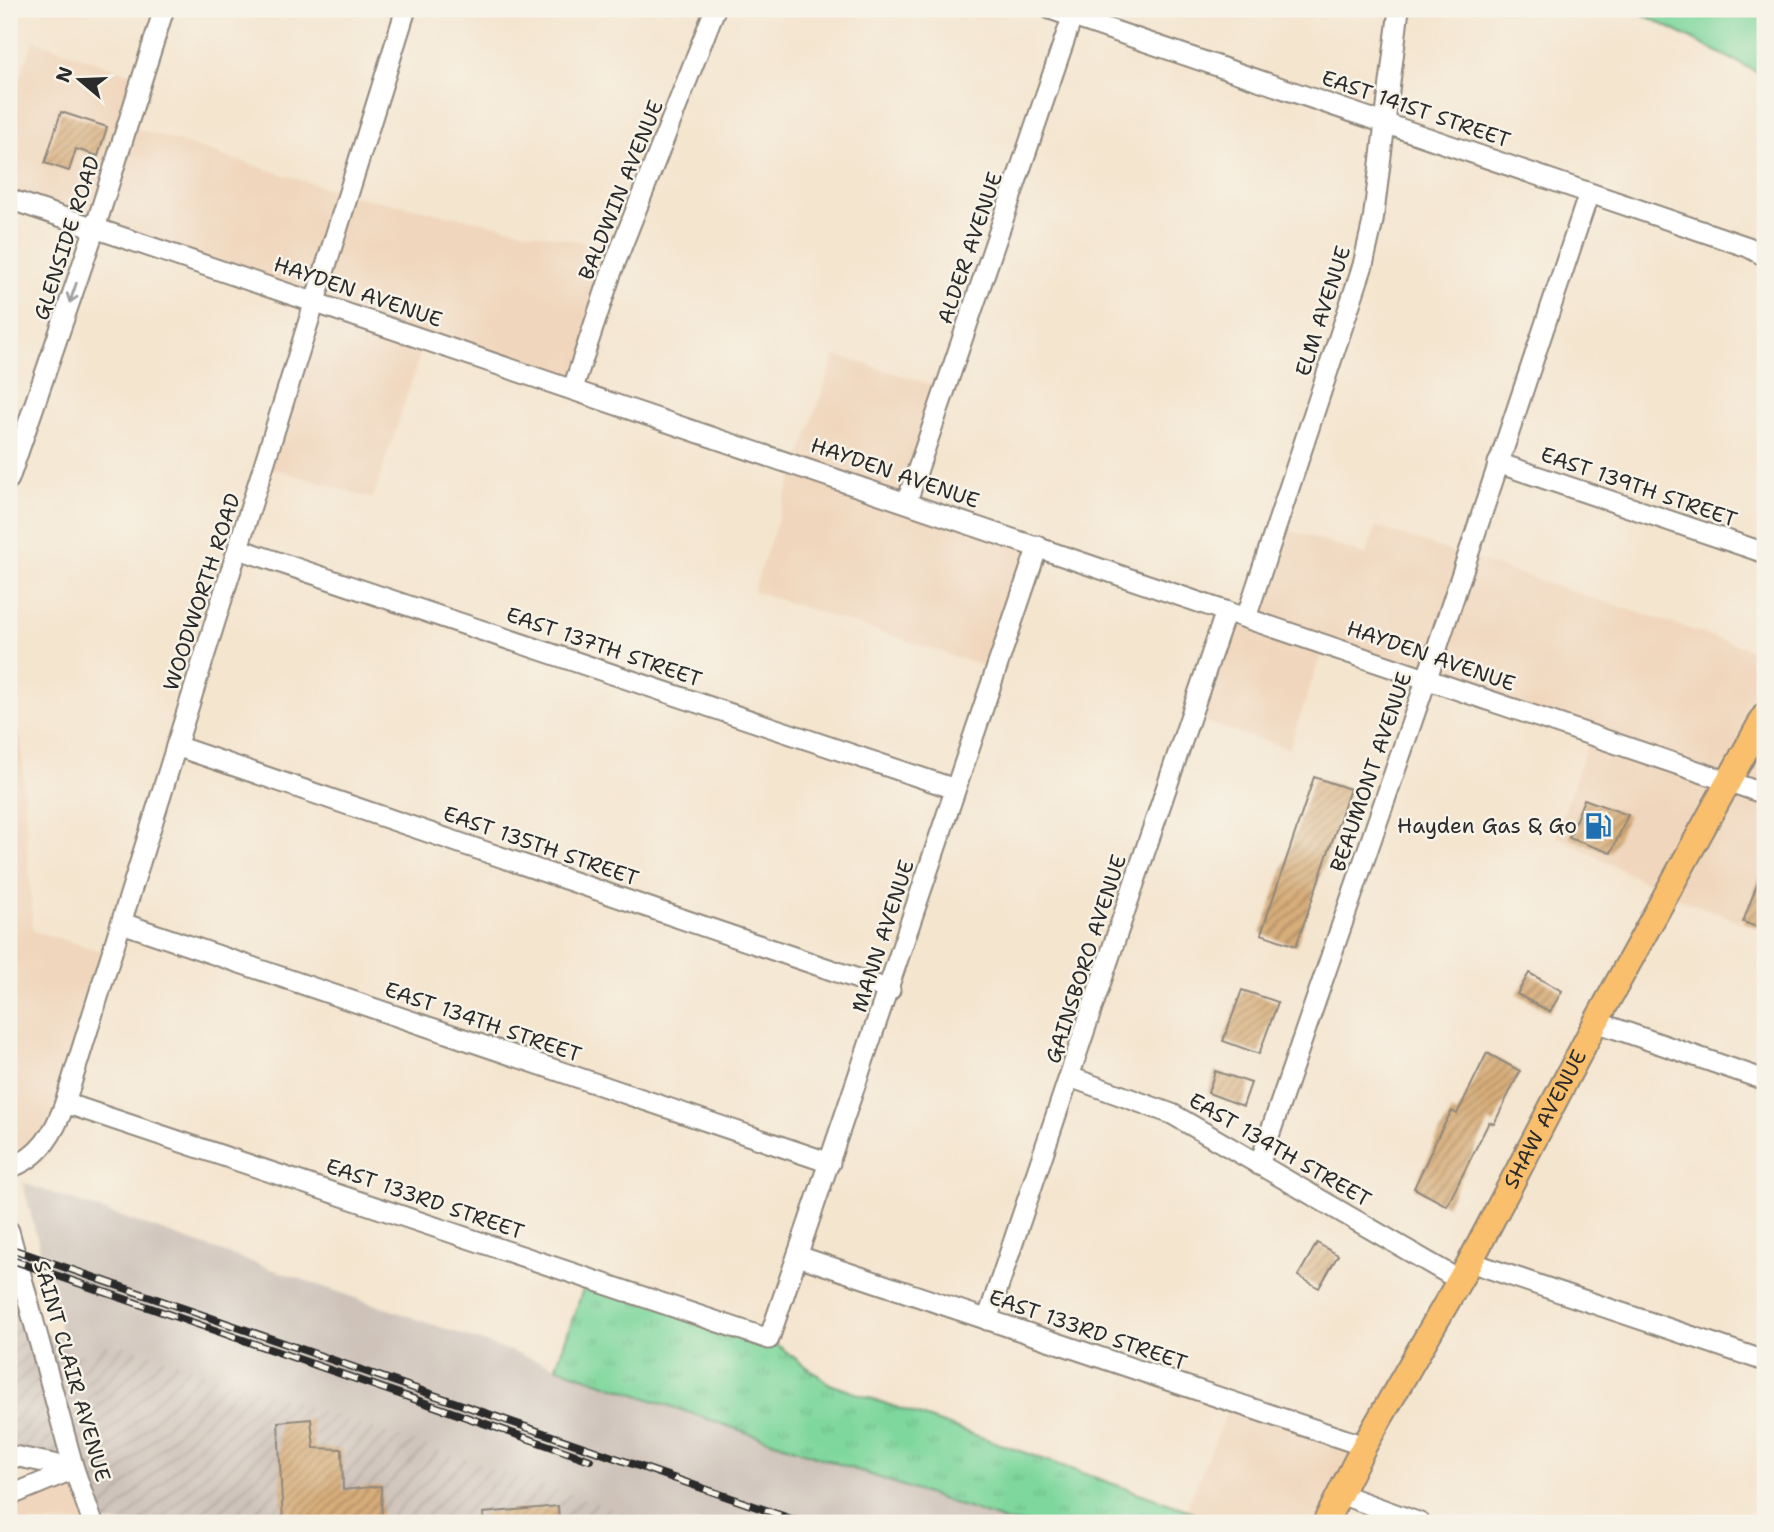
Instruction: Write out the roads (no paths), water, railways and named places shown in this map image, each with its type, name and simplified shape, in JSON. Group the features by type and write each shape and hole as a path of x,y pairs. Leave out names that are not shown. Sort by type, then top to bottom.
{"main road":[{"name":"SHAW AVENUE","path":"1325,1523 1364,1446 1465,1271 1596,1021 1732,781 1765,715"}],"street":[{"name":"GLENSIDE ROAD","path":"9,479 95,228 164,9"},
{"name":"WOODWORTH ROAD","path":"9,1168 35,1153 50,1138 65,1103 317,302 406,9"},
{"name":"BALDWIN AVENUE","path":"573,388 612,271 715,9"},
{"name":"EAST 141ST STREET","path":"1051,9 1074,13 1748,247 1765,256"},
{"name":"ELM AVENUE","path":"1246,618 1363,265 1373,221 1399,9"},
{"name":"ALDER AVENUE","path":"907,501 1074,13"},
{"name":"BEAUMONT AVENUE","path":"1259,1165 1427,678 1589,193"},
{"name":"HAYDEN AVENUE","path":"9,198 1765,794"},
{"name":"EAST 139TH STREET","path":"1498,463 1765,553"},
{"name":"MANN AVENUE","path":"769,1339 891,990 955,789 1038,546"},
{"name":"EAST 137TH STREET","path":"239,549 955,789"},
{"name":"GAINSBORO AVENUE","path":"987,1320 1226,611"},
{"name":"EAST 135TH STREET","path":"176,746 891,990"},
{"name":"EAST 134TH STREET","path":"122,923 830,1163"},
{"path":"1596,1021 1765,1080"},
{"name":"EAST 134TH STREET","path":"1070,1077 1172,1114 1259,1165 1465,1271 1765,1362"},
{"name":"EAST 133RD STREET","path":"65,1103 769,1339"},
{"name":"SAINT CLAIR AVENUE","path":"9,1231 74,1469 93,1523"},
{"name":"EAST 133RD STREET","path":"798,1256 1364,1446"},
{"path":"9,1455 74,1469"},
{"path":"9,1496 74,1469"},
{"path":"1340,1494 1420,1523"}],"railway":[{"path":"9,1248 803,1523"},
{"path":"9,1259 590,1460"}],"place":[{"name":"Hayden Gas & Go","path":"1598,826"}]}
